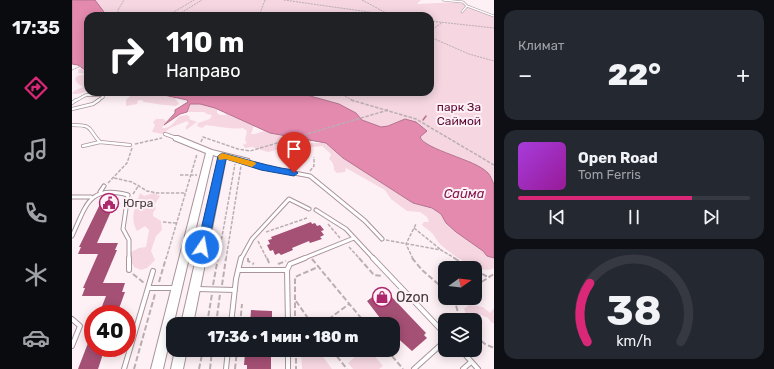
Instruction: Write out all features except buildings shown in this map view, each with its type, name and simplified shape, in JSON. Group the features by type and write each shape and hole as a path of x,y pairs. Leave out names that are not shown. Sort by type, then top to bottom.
{"street":[{"path":"176,138 210,152 241,160"},
{"path":"157,369 210,152"},
{"path":"188,317 222,156"},
{"path":"177,369 180,357"}],"lane":[{"path":"443,0 463,2 467,6 494,16"},
{"path":"462,12 467,6"},
{"path":"72,103 84,96"},
{"path":"72,109 93,104 102,96"},
{"path":"72,125 85,126 91,129 96,140 100,142"},
{"path":"165,134 176,138"},
{"path":"83,146 100,142 130,145"},
{"path":"241,160 279,172 310,176 365,222 382,239"},
{"path":"72,236 91,198 100,192 104,186"},
{"path":"100,192 111,191 128,195 123,229 129,240 129,270"},
{"path":"72,197 91,198"},
{"path":"232,317 238,270 243,254 254,236 289,199 309,209"},
{"path":"316,210 346,229 438,327"},
{"path":"288,317 287,270 290,264 354,238"},
{"path":"238,270 287,270"},
{"path":"124,369 153,271"},
{"path":"148,288 177,288"},
{"path":"194,289 235,290"},
{"path":"72,319 80,326 72,346"},
{"path":"414,369 438,347"},
{"path":"226,369 227,357"},
{"path":"288,357 288,369"},
{"path":"466,357 478,369"},
{"path":"463,369 471,362"}],"path":[{"path":"118,12 124,0"},
{"path":"174,12 194,0"},
{"path":"177,10 182,12 202,0"},
{"path":"260,12 265,0"},
{"path":"284,0 364,12"},
{"path":"362,0 384,12"},
{"path":"192,1 196,4"},
{"path":"434,21 494,28"},
{"path":"434,28 443,22"},
{"path":"434,39 469,54 494,61"},
{"path":"72,70 84,65"},
{"path":"344,96 351,100 388,110 421,122 494,164"},
{"path":"134,369 190,175 203,137 238,149 250,150 290,140 388,110"},
{"path":"104,186 114,178 129,157 132,150 130,145 162,139 165,134"},
{"path":"310,176 310,171 314,166 314,157"},
{"path":"208,317 212,290 241,160"},
{"path":"217,317 241,160"},
{"path":"180,175 198,175"},
{"path":"114,178 132,182 147,191 157,193 185,193"},
{"path":"128,195 135,193 139,186"},
{"path":"263,233 307,218"},
{"path":"324,221 340,239 334,241"},
{"path":"163,222 176,223"},
{"path":"416,224 406,244 408,253 428,277 438,285"},
{"path":"414,228 441,250 460,261"},
{"path":"254,247 261,237"},
{"path":"382,239 441,250"},
{"path":"258,241 270,265"},
{"path":"349,247 374,275 384,276"},
{"path":"249,253 248,261 256,265"},
{"path":"309,255 359,317"},
{"path":"263,265 286,261"},
{"path":"295,317 295,277 318,267"},
{"path":"129,270 131,273 142,279 148,288"},
{"path":"482,274 486,276 493,275"},
{"path":"482,282 493,275"},
{"path":"295,300 307,317"},
{"path":"241,317 242,304"},
{"path":"331,317 349,304"},
{"path":"482,342 494,348"},
{"path":"199,369 201,357"},
{"path":"210,369 211,357"},
{"path":"235,369 236,357"},
{"path":"296,357 296,369"},
{"path":"338,357 347,369"},
{"path":"393,357 403,369"}],"green space":[{"name":"парк За Саймой","path":"95,0 421,0 417,4 459,2 472,6 469,8 494,17 494,184 488,173 465,159 432,147 421,140 405,119 388,126 381,127 362,120 356,113 313,96 434,96 434,12 102,12"},
{"path":"79,69 84,70 84,74 78,73"},
{"path":"84,75 84,92 72,94 74,91 83,87 77,83 75,79 77,76"},
{"path":"130,96 167,96 175,98 179,104 176,106 138,100 137,104 126,106 126,100"},
{"path":"193,103 215,108 217,109 217,113 220,115 226,115 225,113 254,126 251,134 264,131 313,140 307,143 326,143 343,158 413,203 432,208 441,214 446,223 456,232 483,251 487,256 494,258 494,268 489,270 482,269 482,261 464,261 450,252 422,225 424,222 429,222 427,217 420,212 407,211 391,199 385,190 346,168 345,172 337,173 329,159 331,154 322,146 306,146 305,149 300,151 276,150 268,152 252,147 245,148 243,145 247,143 245,140 247,131 243,128 206,125 202,128 197,126 198,123 210,119 212,115 204,112 187,112 190,104"},
{"path":"187,115 190,117 189,119 197,122 186,130 186,126 189,124 187,121 170,128 163,134 152,132 155,125 153,122 156,119 164,119 166,122 162,128 165,128 171,126 180,116"},
{"path":"140,193 144,196 154,193 160,196 154,205 156,208 153,216 161,221 162,230 156,236 151,251 155,260 147,268 141,270 134,267 131,261 131,252 139,248 146,247 149,230 145,226 137,231 135,226 133,217"},
{"path":"469,305 483,307 490,313 494,308 494,323 482,315 482,313 465,313 464,309"},
{"path":"301,357 323,357 332,369 302,369"},
{"path":"355,357 375,357 383,366 379,369 353,369 348,363"}],"water":[{"path":"72,0 95,0 104,12 84,12 84,69 78,65 72,64"},
{"name":"Сайма","path":"168,96 310,96 339,104 356,113 362,120 381,127 388,126 405,119 416,122 427,131 420,137 424,142 473,163 482,168 490,176 494,184 494,258 487,256 483,251 456,232 446,223 441,214 432,208 413,203 343,158 326,143 270,133 215,108 200,104 190,104 187,112 180,114 164,125 175,113 175,110 188,102 187,100"}],"waterway":[{"path":"423,120 426,116"}],"slow traffic":[{"path":"222,158 222,156 246,161 252,164"}],"place":[{"name":"Югра","path":"109,203"},
{"name":"Ozon","path":"382,297"}],"route":[{"path":"202,247 222,156 246,161 279,172 294,173"}]}
